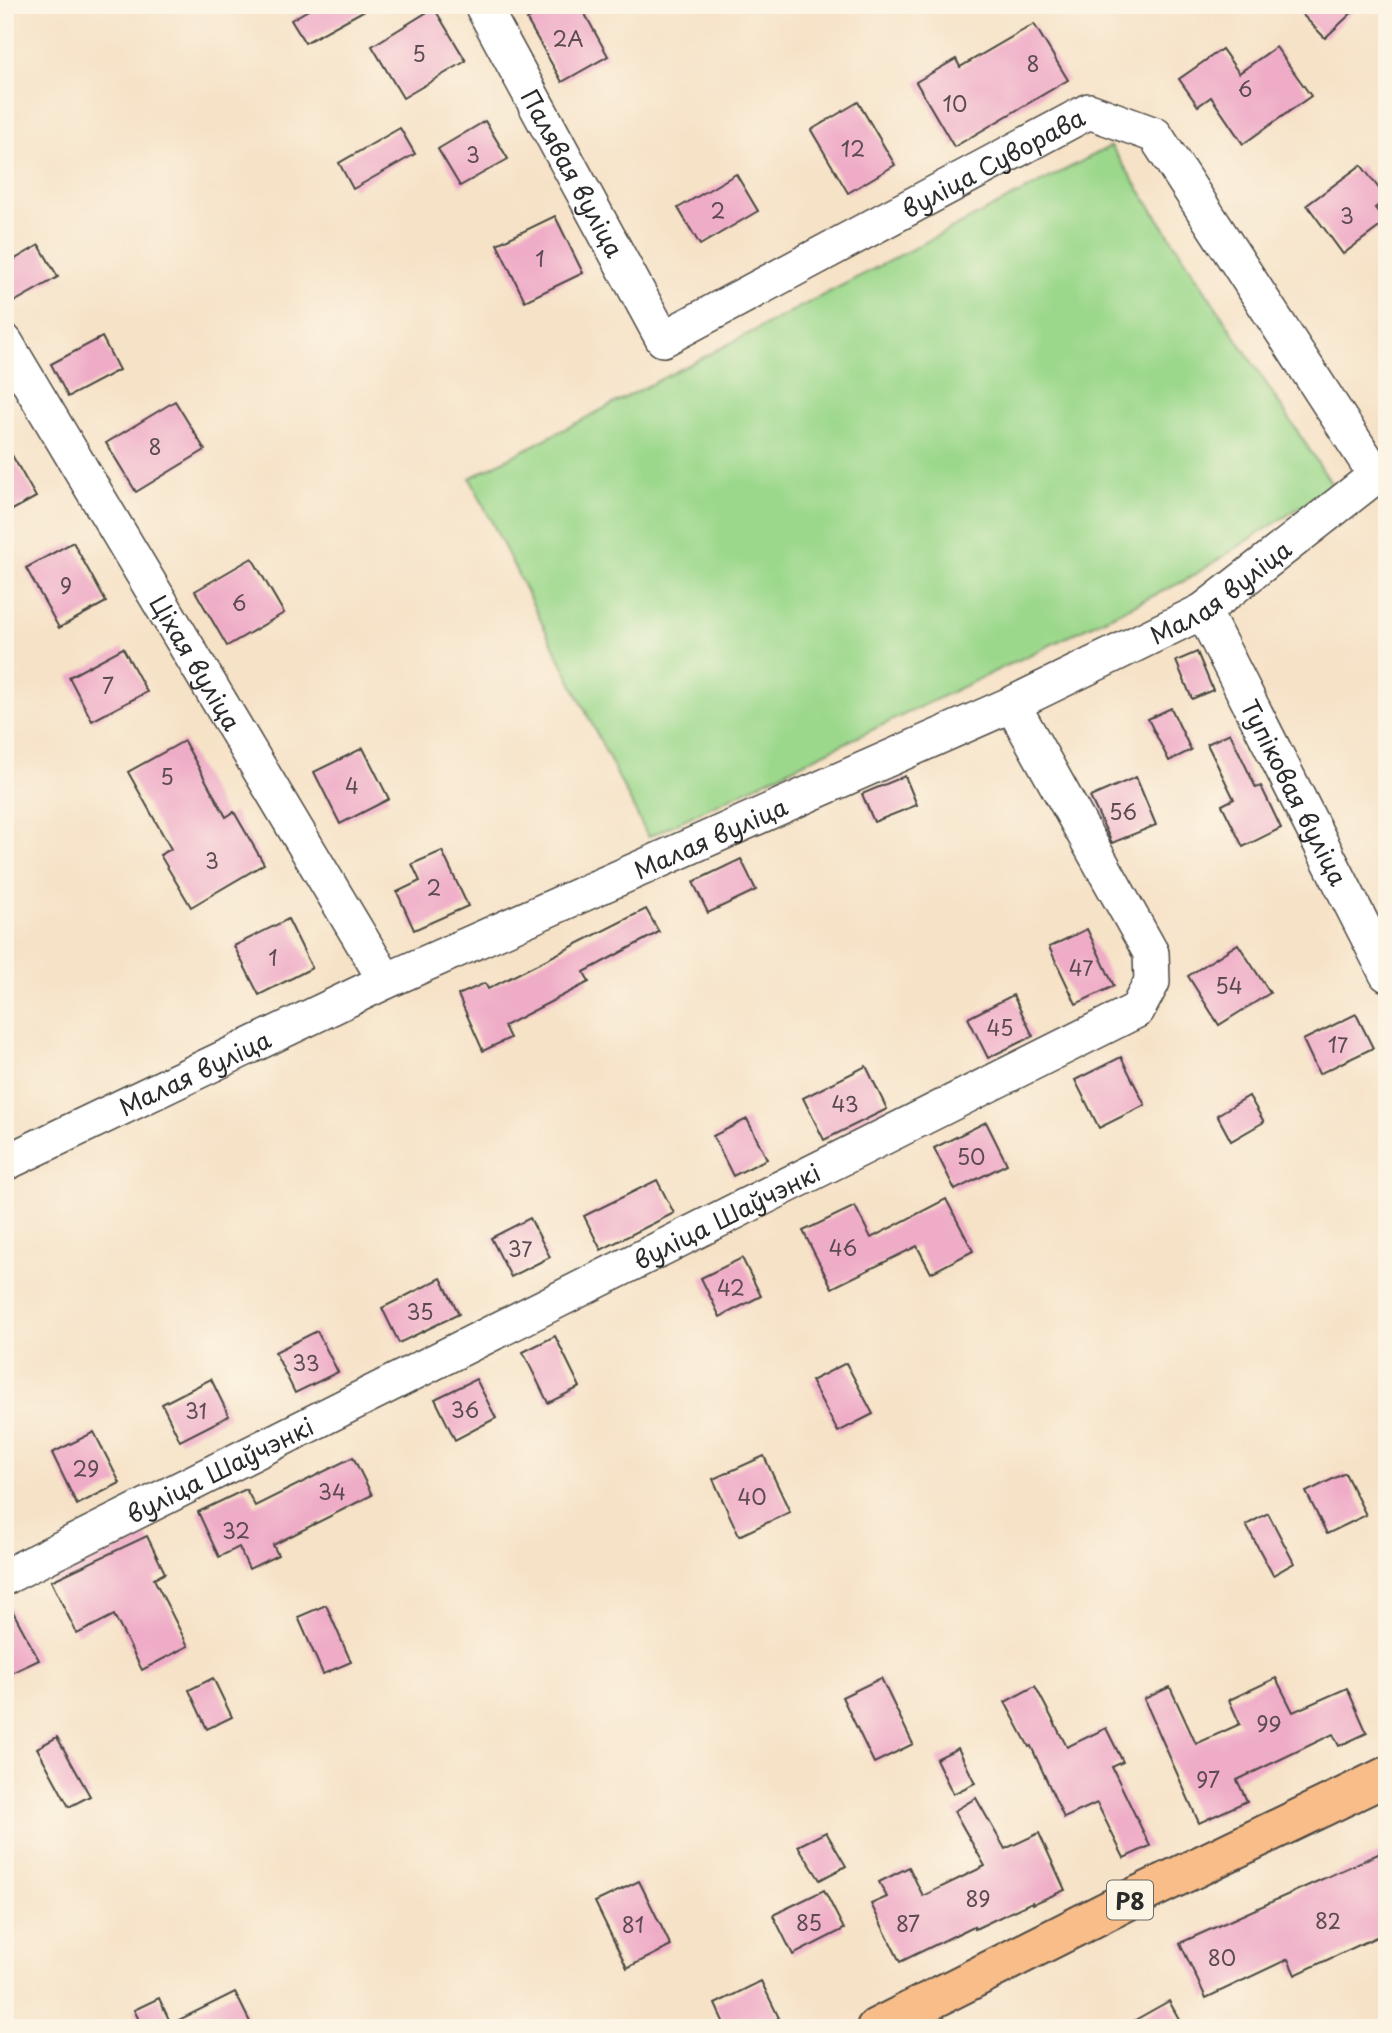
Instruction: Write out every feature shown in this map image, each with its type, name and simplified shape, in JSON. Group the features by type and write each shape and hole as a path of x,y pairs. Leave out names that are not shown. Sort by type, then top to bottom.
{"main road":[{"name":"Р8","path":"876,2028 1133,1898 1387,1776"}],"street":[{"name":"Палявая вуліца","path":"482,5 663,339"},
{"name":"вуліца Суворава","path":"663,339 1089,111 1155,135 1381,471"},
{"name":"Ціхая вуліца","path":"5,342 386,981"},
{"name":"Малая вуліца","path":"5,1163 386,981 1012,704 1203,611 1381,471"},
{"name":"Тупіковая вуліца","path":"1203,611 1387,974"},
{"name":"вуліца Шаўчэнкі","path":"5,1577 1137,1010 1152,982 1150,953 1012,704"}],"green space":[{"path":"1111,146 1333,486 1186,580 648,837 470,478"}],"building":[{"path":"317,5 374,5 305,43 291,20"},
{"path":"553,5 580,5 608,56 562,82 527,20"},
{"path":"1293,5 1360,5 1325,38"},
{"path":"434,8 466,61 403,98 372,46"},
{"path":"1034,24 1068,80 954,147 916,82 956,59 960,67"},
{"path":"1276,47 1311,96 1243,144 1211,97 1198,106 1179,79 1222,49 1239,73"},
{"path":"858,102 895,165 848,193 811,130"},
{"path":"485,121 508,159 460,186 438,149"},
{"path":"400,128 415,154 353,189 339,163"},
{"path":"1361,165 1387,199 1375,208 1386,222 1343,254 1307,205"},
{"path":"736,174 758,211 700,245 678,208"},
{"path":"555,216 583,273 525,301 497,244"},
{"path":"39,245 58,277 5,307 5,265"},
{"path":"102,337 119,370 68,397 51,364"},
{"path":"175,401 205,450 136,492 106,443"},
{"path":"5,443 36,497 5,514"},
{"path":"73,542 106,602 59,628 26,568"},
{"path":"252,558 284,613 227,646 195,591"},
{"path":"123,648 147,692 92,721 69,677"},
{"path":"1197,652 1213,690 1192,699 1176,661"},
{"path":"1171,708 1191,750 1169,761 1148,719"},
{"path":"1230,733 1256,788 1261,786 1281,828 1243,847 1222,805 1234,799 1207,744"},
{"path":"184,741 226,817 234,812 264,864 191,907 160,855 171,849 128,772"},
{"path":"363,748 389,799 340,824 314,772"},
{"path":"905,776 917,805 874,822 862,794"},
{"path":"1136,777 1156,825 1112,843 1090,797"},
{"path":"442,851 468,906 414,930 397,892 420,881 412,864"},
{"path":"741,859 756,890 708,913 693,882"},
{"path":"646,909 659,932 584,972 589,982 504,1026 510,1038 483,1051 458,995 485,983 488,989"},
{"path":"288,919 312,968 259,995 234,946"},
{"path":"1087,929 1114,986 1076,1004 1049,947"},
{"path":"1238,944 1270,993 1219,1025 1188,976"},
{"path":"1013,995 1033,1036 988,1058 968,1018"},
{"path":"1356,1014 1373,1048 1319,1074 1303,1040"},
{"path":"1121,1057 1145,1105 1099,1128 1075,1080"},
{"path":"866,1066 887,1109 824,1140 803,1098"},
{"path":"1249,1096 1264,1122 1231,1141 1217,1115"},
{"path":"747,1119 767,1159 733,1176 713,1136"},
{"path":"986,1122 1007,1164 955,1190 934,1148"},
{"path":"657,1180 674,1213 601,1250 584,1216"},
{"path":"946,1199 973,1251 931,1273 917,1246 832,1288 803,1231 855,1206 871,1238"},
{"path":"530,1218 550,1257 511,1277 491,1238"},
{"path":"742,1258 761,1296 720,1317 701,1278"},
{"path":"441,1278 459,1314 399,1343 382,1308"},
{"path":"317,1331 338,1372 295,1393 275,1352"},
{"path":"555,1336 580,1387 548,1403 523,1352"},
{"path":"846,1363 873,1414 838,1432 811,1381"},
{"path":"211,1379 229,1416 180,1441 162,1404"},
{"path":"476,1379 496,1418 455,1440 435,1399"},
{"path":"94,1432 120,1483 77,1505 52,1453"},
{"path":"764,1456 790,1512 739,1536 713,1479"},
{"path":"353,1457 372,1495 273,1545 278,1555 249,1569 239,1547 219,1557 198,1512 246,1489 255,1506"},
{"path":"1345,1473 1366,1515 1327,1534 1306,1492"},
{"path":"1268,1513 1294,1563 1273,1575 1246,1525"},
{"path":"147,1536 165,1573 154,1579 188,1646 142,1670 114,1615 77,1634 51,1581"},
{"path":"5,1597 39,1660 5,1676"},
{"path":"326,1605 351,1662 323,1674 298,1617"},
{"path":"213,1678 232,1717 207,1729 189,1690"},
{"path":"881,1678 913,1744 874,1763 842,1697"},
{"path":"1276,1678 1293,1712 1347,1688 1367,1733 1339,1746 1333,1734 1237,1780 1247,1801 1199,1823 1144,1699 1170,1687 1196,1744 1240,1724 1229,1700"},
{"path":"1035,1686 1067,1747 1106,1728 1123,1762 1112,1767 1150,1846 1124,1858 1097,1803 1064,1818 1031,1746 1029,1747 1005,1702"},
{"path":"57,1737 90,1796 69,1807 37,1748"},
{"path":"958,1748 975,1783 953,1794 936,1759"},
{"path":"976,1798 1005,1849 1039,1833 1065,1890 1033,1904 1032,1902 975,1929 974,1926 900,1962 871,1904 887,1897 879,1882 909,1867 923,1896 985,1866 954,1811"},
{"path":"826,1832 846,1866 820,1880 798,1846"},
{"path":"1387,1850 1387,1932 1295,1975 1288,1959 1206,1998 1180,1943"},
{"path":"639,1881 671,1946 627,1968 595,1902"},
{"path":"824,1890 844,1929 793,1955 773,1915"},
{"path":"761,1981 779,2018 760,2028 726,2028 715,2004"},
{"path":"235,1992 253,2028 143,2028 134,2010 159,1998 171,2024"},
{"path":"1169,2001 1184,2028 1121,2028"}]}
